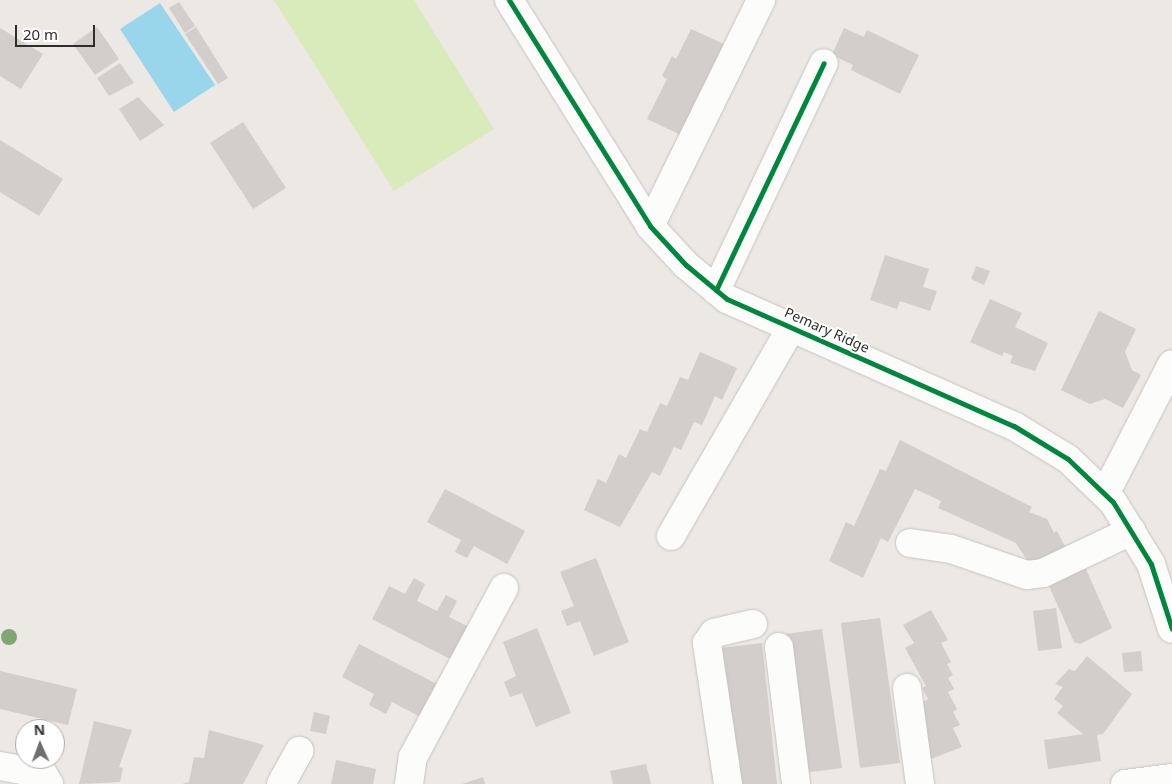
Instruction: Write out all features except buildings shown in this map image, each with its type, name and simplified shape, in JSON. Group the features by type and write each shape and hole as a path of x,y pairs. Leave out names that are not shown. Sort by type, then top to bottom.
{"street":[{"name":"Pemary Ridge","path":"509,0 650,226 716,290 727,299 792,326 1014,426 1068,459 1105,494 1131,531 1151,564 1172,629"},
{"path":"650,226 761,0"},
{"path":"716,290 824,63"},
{"path":"671,536 792,326"},
{"path":"1105,494 1172,364"},
{"path":"910,543 951,549 1027,575 1043,574 1131,531"},
{"path":"409,784 413,756 504,588"},
{"path":"728,784 707,643 714,633 753,624"},
{"path":"779,647 796,784"},
{"path":"907,688 920,784"},
{"path":"281,784 299,751"},
{"path":"0,766 43,774 49,784"},
{"path":"1125,784 1172,778"}],"green space":[{"path":"274,0 414,0 494,129 394,191"}],"water":[{"path":"160,3 215,85 174,112 120,29"}],"cycle path":[{"path":"509,0 650,226 686,265 727,299 1014,426 1068,459 1113,502 1151,564 1172,629"},
{"path":"716,290 824,63"}]}
